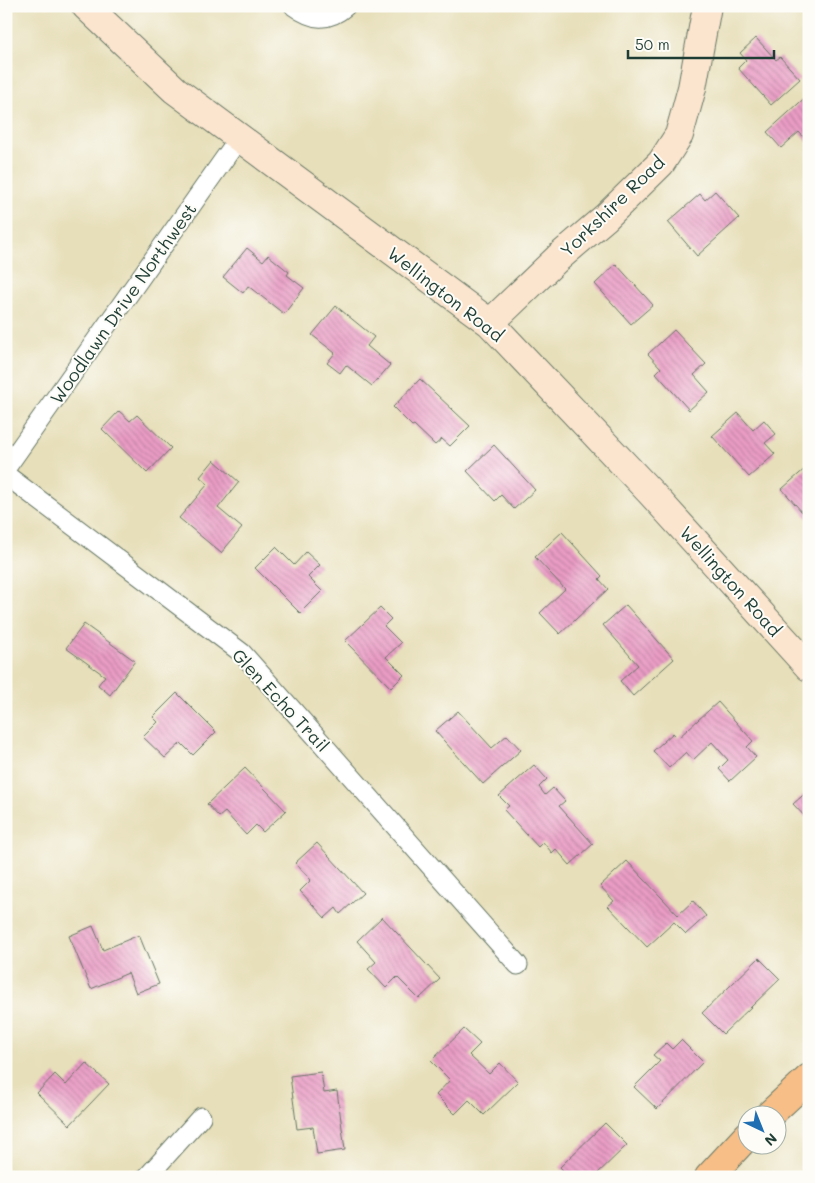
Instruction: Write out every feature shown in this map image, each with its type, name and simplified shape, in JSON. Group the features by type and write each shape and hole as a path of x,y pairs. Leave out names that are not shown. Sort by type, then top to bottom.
{"main road":[{"path":"779,1106 809,1078"},
{"path":"710,1177 738,1146"}],"street":[{"name":"Wellington Road","path":"86,6 175,90 490,323 652,494 809,667"},
{"path":"294,6 304,14 329,17 346,6"},
{"name":"Yorkshire Road","path":"490,323 558,258 606,217 661,162 679,135 692,88 707,6"},
{"name":"Woodlawn Drive Northwest","path":"6,468 239,138"},
{"name":"Glen Echo Trail","path":"6,476 242,653 518,965"},
{"path":"147,1177 201,1118"}],"building":[{"path":"756,38 776,60 780,57 800,79 771,105 738,68 746,60 740,53"},
{"path":"809,94 809,143 799,132 781,148 767,132"},
{"path":"715,191 739,218 697,256 668,222 700,194 705,200"},
{"path":"247,248 263,261 268,255 289,272 287,275 304,288 284,314 248,286 243,293 223,277"},
{"path":"616,264 653,305 631,324 595,284"},
{"path":"336,306 374,337 367,346 390,365 372,386 346,365 340,373 327,363 335,353 312,335"},
{"path":"674,330 706,364 694,375 709,392 689,410 656,373 661,368 648,354"},
{"path":"420,379 470,426 450,446 442,439 435,445 393,407"},
{"path":"119,411 130,421 137,415 171,448 147,473 102,429"},
{"path":"738,413 753,430 764,420 776,434 765,443 775,454 749,477 712,436"},
{"path":"494,445 535,490 514,509 501,495 495,501 467,471"},
{"path":"214,460 239,482 218,508 242,528 221,553 179,518 208,484 200,477"},
{"path":"807,467 809,469 809,520 782,489"},
{"path":"562,532 602,576 599,579 608,589 560,634 540,613 565,589 535,557"},
{"path":"276,547 294,565 306,552 320,565 308,577 322,591 300,613 255,568"},
{"path":"626,605 674,659 633,696 620,681 638,665 603,625"},
{"path":"380,608 391,619 384,626 401,643 386,657 404,675 391,688 345,641"},
{"path":"84,624 135,661 110,695 98,685 105,676 66,648"},
{"path":"177,693 216,732 193,755 181,743 165,758 143,737 158,722 153,717"},
{"path":"718,702 753,741 747,747 756,757 730,781 719,769 728,760 712,742 693,760 686,752 669,768 653,751 673,733 678,738"},
{"path":"458,711 492,748 507,735 521,750 483,784 435,731"},
{"path":"534,765 547,779 539,787 545,795 553,788 565,801 559,806 593,844 570,865 556,849 552,853 543,842 538,847 504,810 509,806 499,796"},
{"path":"245,768 286,811 263,832 256,825 246,835 225,812 219,817 207,804"},
{"path":"809,790 809,821 793,804"},
{"path":"317,843 363,893 340,914 336,908 325,918 300,891 311,880 295,863"},
{"path":"627,861 678,915 693,901 706,916 686,934 674,922 647,947 608,906 614,901 600,886"},
{"path":"382,917 440,979 419,999 397,977 386,988 368,969 376,962 357,941"},
{"path":"93,926 103,950 139,935 159,984 136,993 128,973 91,989 69,936"},
{"path":"759,958 780,979 723,1034 702,1013"},
{"path":"464,1029 480,1044 469,1055 489,1074 500,1063 518,1082 484,1115 469,1100 455,1114 436,1095 450,1080 431,1061"},
{"path":"681,1040 703,1062 657,1109 634,1087 660,1061 653,1055 666,1043 672,1049"},
{"path":"86,1063 109,1084 70,1125 37,1093 55,1074 66,1085"},
{"path":"321,1072 324,1093 337,1091 345,1150 317,1154 313,1127 297,1129 290,1076"},
{"path":"605,1123 627,1145 594,1177 569,1177 560,1167"}]}
